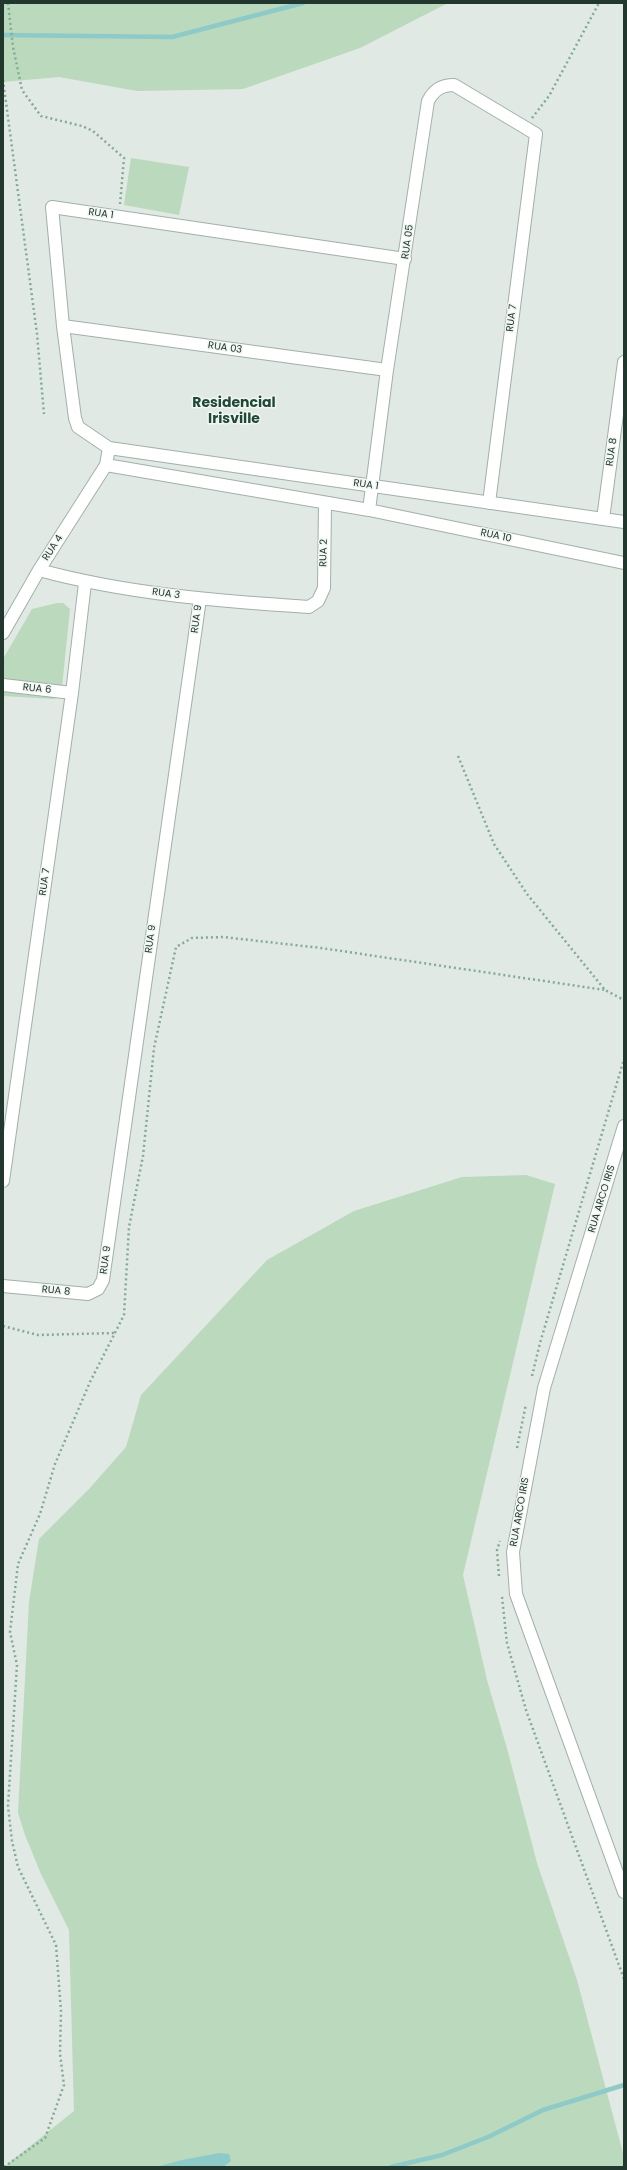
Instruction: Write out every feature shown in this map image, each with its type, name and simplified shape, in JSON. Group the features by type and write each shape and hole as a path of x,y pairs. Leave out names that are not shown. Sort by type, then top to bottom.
{"street":[{"name":"RUA 05","path":"369,510 387,370 428,101 432,93 439,88 454,85 536,134"},
{"name":"RUA 7","path":"489,503 536,134"},
{"name":"RUA 1","path":"405,259 52,207 63,326 75,418 78,427 109,448 624,522"},
{"name":"RUA 03","path":"63,326 387,370"},
{"name":"RUA 8","path":"603,519 624,362"},
{"path":"109,448 106,465 325,504 369,510"},
{"name":"RUA 4","path":"3,633 39,570 106,465"},
{"name":"RUA 2","path":"318,601 324,588 325,504"},
{"name":"RUA 10","path":"369,510 624,563"},
{"name":"RUA 3","path":"39,570 85,582 200,599 309,607 318,601"},
{"name":"RUA 7","path":"3,1181 72,693 85,582"},
{"name":"RUA 9","path":"103,1280 200,599"},
{"name":"RUA 6","path":"3,685 72,693"},
{"name":"RUA ARCO IRIS","path":"624,1126 544,1388 513,1552 513,1572 516,1594 624,1892"},
{"name":"RUA 8","path":"3,1286 88,1294 98,1289 103,1280"}],"path":[{"path":"8,3 13,46 22,90 42,116 82,126 93,132 124,158 117,217"},
{"path":"524,127 549,96 599,3"},
{"path":"3,80 37,334 44,414"},
{"path":"458,756 494,844 527,894 604,990"},
{"path":"4,2167 45,2138 64,2085 60,2054 62,2011 56,1945 18,1867 12,1841 8,1806 17,1665 10,1632 18,1564 40,1514 55,1464 90,1382 124,1315 129,1227 143,1156 154,1048 176,947 192,938 223,937 321,948 604,990 624,1000"},
{"path":"531,1380 540,1342 624,1059"},
{"path":"3,1326 38,1335 115,1333"},
{"path":"516,1455 526,1403"},
{"path":"500,1577 497,1550 501,1536"},
{"path":"501,1591 506,1643 526,1710 624,1978"}],"green space":[{"path":"3,3 448,3 360,48 243,89 137,91 59,77 3,82"},
{"path":"131,158 189,167 179,215 124,205"},
{"path":"63,603 70,609 61,697 53,699 3,696 3,659 32,609"},
{"path":"526,1175 555,1184 463,1575 487,1680 508,1752 537,1863 577,1980 624,2157 624,2167 4,2167 74,2111 69,1930 41,1874 25,1835 18,1813 29,1602 39,1539 89,1489 126,1447 141,1395 267,1260 354,1211 462,1177"}],"water":[{"path":"219,2153 229,2154 231,2161 223,2167 156,2167 182,2160"}],"waterway":[{"path":"3,35 172,37 303,3"},
{"path":"391,2167 442,2155 488,2137 543,2110 624,2085"}],"district":[{"name":"Residencial Irisville","path":"234,412"}]}
